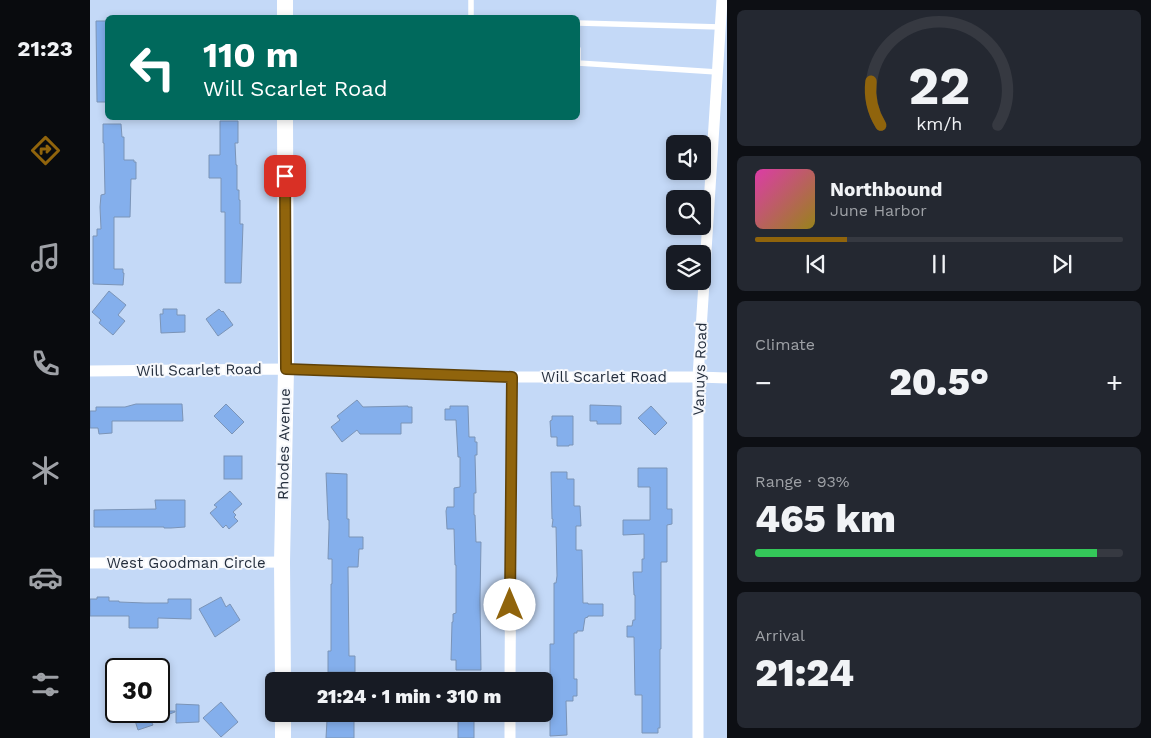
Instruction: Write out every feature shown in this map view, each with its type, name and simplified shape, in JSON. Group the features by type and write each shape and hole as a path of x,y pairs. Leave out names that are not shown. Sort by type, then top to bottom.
{"main road":[{"path":"285,0 285,15"},
{"name":"Rhodes Avenue","path":"282,672 286,369 285,120"},
{"path":"283,722 283,738"}],"street":[{"name":"Vanuys Road","path":"698,738 698,377 722,0"},
{"name":"Will Scarlet Road","path":"90,371 286,369 512,377 727,378"},
{"path":"510,672 512,377"},
{"name":"West Goodman Circle","path":"90,563 282,562"},
{"path":"510,722 510,738"}],"lane":[{"path":"471,0 471,15"},
{"path":"580,23 720,27"},
{"path":"580,63 717,72"}],"building":[{"path":"96,21 105,21 105,102 97,102"},
{"path":"220,121 238,121 238,143 235,143 240,224 243,224 241,283 225,283 225,212 221,212 221,178 209,178 209,155 220,155"},
{"path":"103,124 121,124 122,137 124,137 124,160 134,160 136,162 136,179 131,179 130,217 114,217 114,269 123,269 123,285 93,284 93,236 97,236 97,229 101,229 101,195 105,194"},
{"path":"109,291 126,305 118,315 125,321 113,335 99,323 101,320 92,312"},
{"path":"163,309 177,309 177,315 185,315 185,332 161,333 160,314 163,314"},
{"path":"219,309 223,311 233,325 218,336 206,319"},
{"path":"357,400 363,407 412,407 412,423 401,423 401,434 360,434 357,430 342,442 331,427 340,420 337,416"},
{"path":"136,404 182,404 183,421 112,421 112,433 99,434 98,428 90,428 90,411 96,411 96,407 125,407"},
{"path":"226,404 244,422 232,434 214,416"},
{"path":"590,405 621,406 621,424 597,424 597,421 590,421"},
{"path":"450,406 468,406 469,437 475,437 475,442 477,442 474,515 476,542 481,542 481,670 456,670 456,660 451,660 452,622 453,614 456,613 456,565 454,529 447,529 446,511 447,507 454,507 454,488 460,487 460,457 458,457 456,420 445,420 445,409 450,409"},
{"path":"651,406 667,423 655,435 638,418"},
{"path":"552,416 573,416 573,445 557,446 557,437 551,437 550,421"},
{"path":"224,456 242,456 242,479 224,479"},
{"path":"638,468 667,468 667,509 672,509 672,524 667,525 667,562 661,562 660,728 658,728 658,733 642,733 642,695 635,695 634,637 627,637 627,626 632,626 633,620 635,620 633,572 642,572 644,534 623,535 623,520 650,520 650,487 638,487"},
{"path":"551,472 567,472 567,479 574,479 574,506 580,506 581,526 576,526 576,550 582,550 583,603 603,604 603,616 588,616 585,618 583,631 574,633 574,679 577,679 577,696 573,696 573,701 566,701 567,735 550,736 550,722 553,722 553,672 550,672 550,644 554,644 554,583 556,583 557,576 556,527 552,527"},
{"path":"326,473 347,474 349,537 363,537 363,549 359,549 358,567 348,567 349,656 355,656 355,672 328,672 328,651 331,651 332,559 328,559"},
{"path":"230,491 242,504 233,512 236,515 234,517 238,521 229,529 226,525 223,528 210,513 217,507 214,505"},
{"path":"155,500 185,500 185,527 94,527 94,510 156,509"},
{"path":"97,597 109,597 109,601 145,603 168,603 168,599 191,599 191,619 158,618 158,628 129,628 129,616 90,616 90,599 97,599"},
{"path":"221,597 226,607 230,604 240,620 215,637 199,609"},
{"path":"221,702 238,722 221,737 203,718"},
{"path":"176,704 199,705 199,722 176,723"},
{"path":"327,722 354,722 354,738 326,738"},
{"path":"458,722 474,722 474,738 458,738"},
{"path":"136,723 152,723 153,725 138,730"}],"route":[{"path":"285,176 286,369 512,377 510,605"}]}
